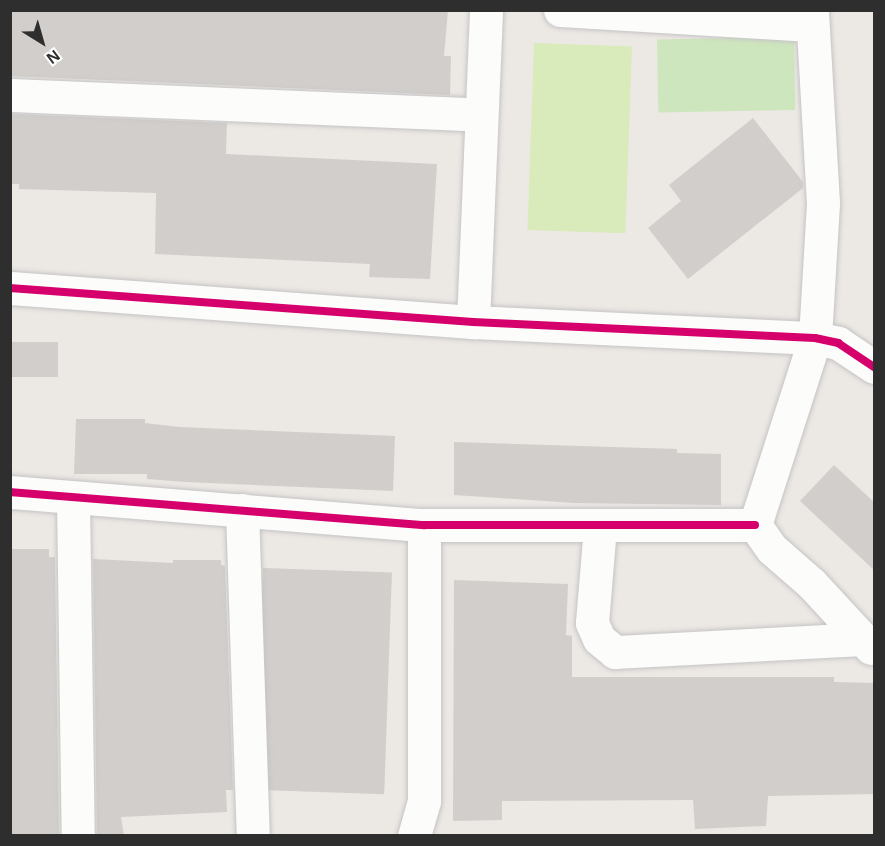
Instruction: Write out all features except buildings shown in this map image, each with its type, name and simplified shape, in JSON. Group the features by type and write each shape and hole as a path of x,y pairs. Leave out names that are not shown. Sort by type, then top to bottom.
{"street":[{"path":"473,322 479,115 486,10"},
{"path":"560,10 812,18 824,203 815,338 755,525"},
{"path":"10,95 479,115"},
{"path":"10,288 473,322 815,338 838,343 874,367"},
{"path":"10,492 424,525 600,527 755,525"},
{"path":"73,498 78,836"},
{"path":"242,510 253,836"},
{"path":"411,835 424,801 424,525"},
{"path":"755,525 772,549 812,584 868,645"},
{"path":"600,527 592,623 599,639 615,652 868,645"}],"green space":[{"path":"794,37 795,110 658,112 657,39"},
{"path":"534,43 632,46 625,233 527,230"}],"cycle path":[{"path":"10,288 473,322 815,338 838,343 874,367"},
{"path":"10,492 424,525 755,525"}]}
